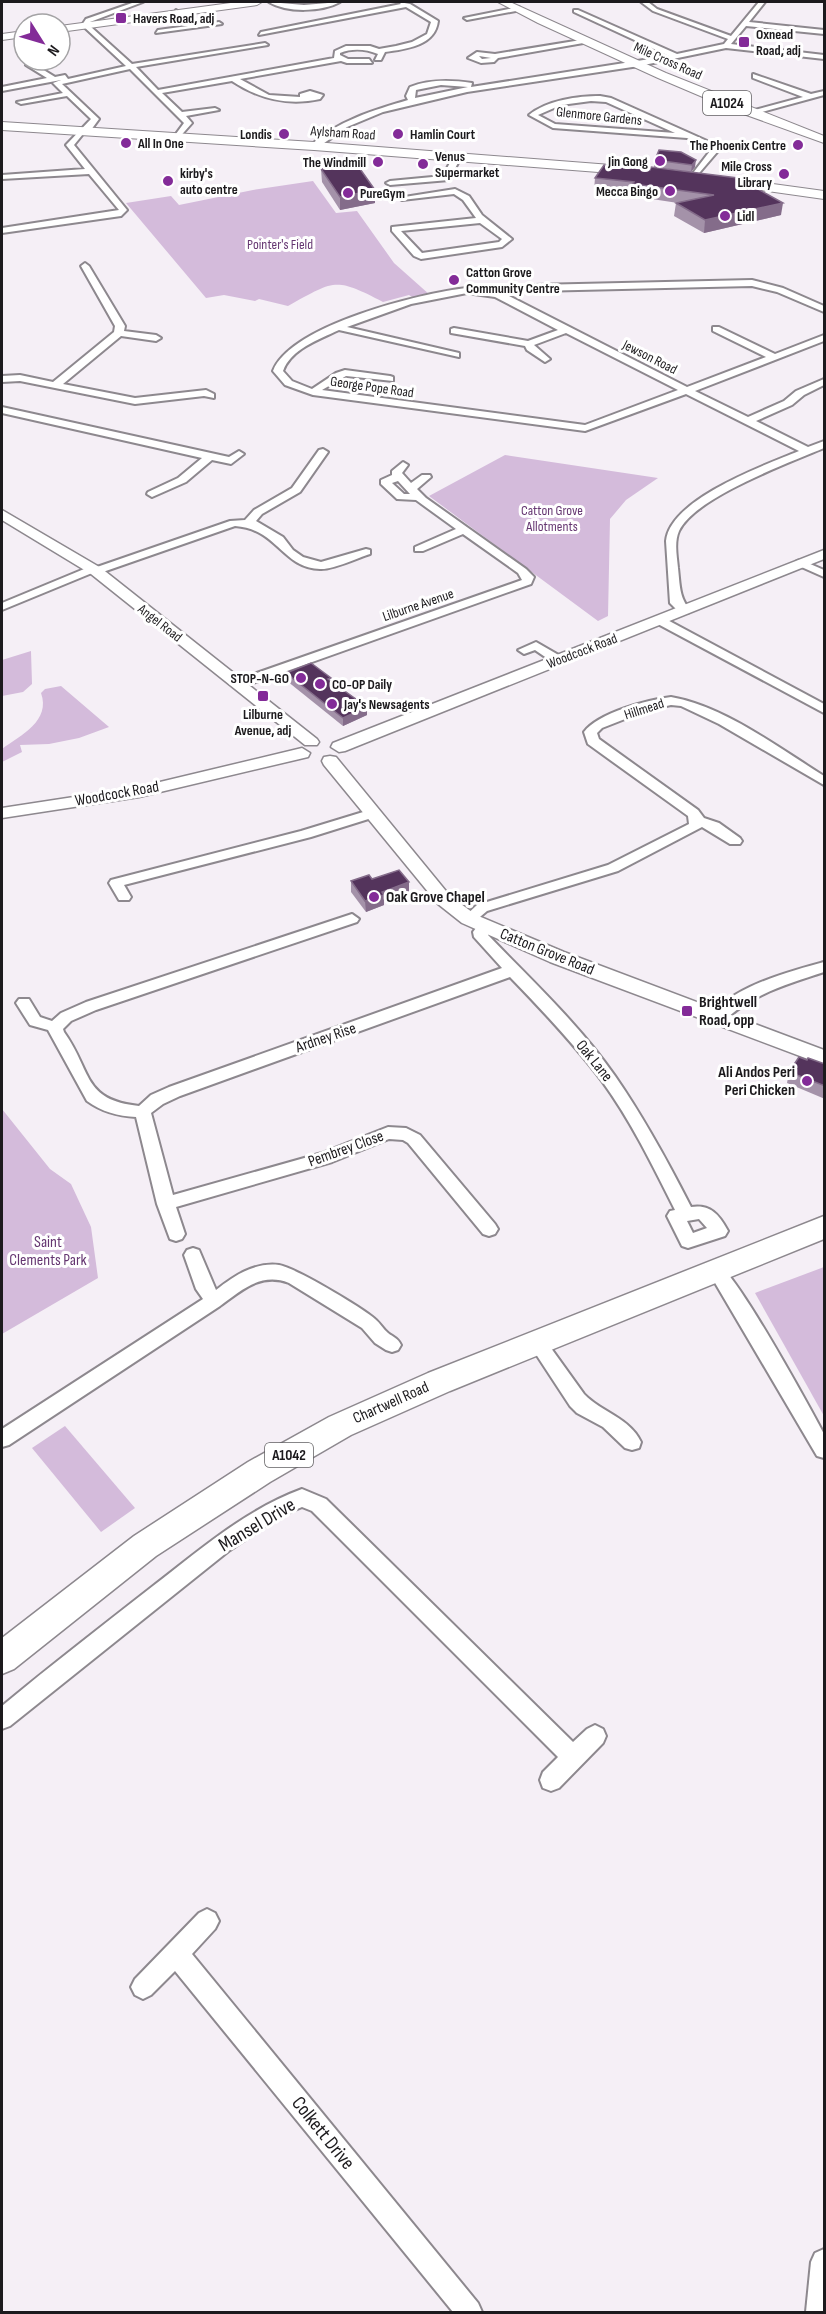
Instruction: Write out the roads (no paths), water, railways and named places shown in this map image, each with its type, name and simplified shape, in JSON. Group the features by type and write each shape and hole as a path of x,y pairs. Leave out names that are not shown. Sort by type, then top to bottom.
{"highway":[{"name":"Chartwell Road","path":"2,1658 145,1545 259,1472 340,1426 439,1382 825,1227"}],"main road":[{"path":"72,27 257,2"},
{"name":"Mile Cross Road","path":"503,2 754,113 824,139"},
{"name":"Aylsham Road","path":"2,126 314,146 653,172"},
{"path":"688,176 825,195"}],"street":[{"path":"140,2 86,22 188,123 177,138"},
{"path":"272,2 306,7 337,2"},
{"path":"644,2 655,10 733,39"},
{"path":"754,2 761,2"},
{"path":"726,46 746,24 761,2"},
{"path":"261,34 405,3 435,21 433,33 414,43 380,51 363,47 348,48 335,54 339,58"},
{"path":"116,9 139,17"},
{"path":"467,18 519,9"},
{"path":"576,11 678,57"},
{"path":"176,12 193,27"},
{"path":"158,32 219,24"},
{"path":"746,24 825,32"},
{"path":"172,30 178,36"},
{"path":"495,56 587,41"},
{"path":"2,231 116,215 123,210 70,145 95,119 57,83 130,67 265,45"},
{"path":"314,146 335,131 360,119 412,102 678,57 726,46 825,57"},
{"path":"157,92 339,58 352,62 370,61 380,57 382,53 380,51"},
{"path":"42,72 53,79"},
{"path":"2,89 84,73"},
{"path":"756,76 811,97"},
{"path":"235,79 256,94 268,98 306,98"},
{"path":"412,102 410,96 413,89 438,82 485,88"},
{"path":"21,88 35,100"},
{"path":"754,113 825,93"},
{"path":"21,102 68,94"},
{"name":"Glenmore Gardens","path":"688,136 558,127 533,115 576,100 601,98 688,136 715,149 688,176"},
{"path":"180,115 215,110"},
{"path":"457,157 446,178 449,186 466,198 468,206 482,220 508,239 507,243 421,256 395,230 414,226 482,220"},
{"path":"2,177 92,171"},
{"path":"390,183 446,178"},
{"path":"402,198 455,191"},
{"path":"54,386 119,333 120,326 85,267"},
{"path":"535,288 752,283 780,290 825,309"},
{"name":"George Pope Road","path":"480,290 450,293 403,304 336,327 284,358 278,371 283,380 313,392 585,428 825,338"},
{"name":"Jewson Road","path":"480,290 496,294 808,451"},
{"path":"336,327 456,355"},
{"path":"716,329 774,357"},
{"path":"454,330 529,344 566,330"},
{"path":"119,333 156,338"},
{"path":"529,344 528,346 545,359"},
{"path":"313,392 339,375 361,371 390,379"},
{"path":"747,421 788,404 823,376"},
{"path":"2,379 20,378 135,401 206,392"},
{"path":"2,410 231,461"},
{"path":"684,610 676,603 672,548 672,533 680,519 722,491 825,444"},
{"path":"249,523 258,513 296,490 323,452"},
{"path":"152,494 182,480 210,456"},
{"name":"Lilburne Avenue","path":"238,684 526,582 528,577 522,571 414,493 400,471"},
{"path":"414,493 426,477"},
{"name":"Angel Road","path":"2,514 95,570 238,684 307,747"},
{"path":"2,607 95,570 234,522 249,523 279,538 289,552 299,559 321,566 366,552"},
{"path":"419,549 464,530"},
{"name":"Woodcock Road","path":"334,754 558,660 825,554"},
{"path":"801,563 825,574"},
{"path":"660,620 822,705"},
{"path":"552,639 530,648 558,660"},
{"name":"Hillmead","path":"735,841 714,826 698,821 693,813 605,751 593,741 590,732 597,725 662,702 683,702 721,721 825,781"},
{"path":"307,747 312,762 334,754"},
{"name":"Woodcock Road","path":"2,813 130,794 307,747"},
{"name":"Catton Grove Road","path":"334,754 373,813 444,900 476,923 825,1058"},
{"path":"124,897 114,877 306,834 373,813"},
{"path":"476,923 482,909 613,868 691,831 698,821"},
{"path":"55,1027 66,1017 90,1006 328,935 352,919"},
{"name":"Oak Lane","path":"476,923 481,937 564,1024 626,1103 686,1215"},
{"path":"718,1018 726,1008 743,999 825,967"},
{"name":"Ardney Rise","path":"143,1112 148,1105 160,1098 187,1087 513,970"},
{"path":"24,1003 35,1021 55,1027"},
{"path":"55,1027 56,1033 93,1100 108,1108 143,1112 151,1137 165,1204 176,1234"},
{"name":"Pembrey Close","path":"165,1204 326,1158 379,1136 397,1132 414,1139 489,1229"},
{"path":"193,1255 205,1289 214,1301"},
{"path":"717,1271 746,1315 825,1450"},
{"path":"2,1439 214,1301 243,1279 263,1272 280,1272 295,1278 368,1323 381,1338 392,1345"},
{"path":"537,1342 576,1400 610,1421 632,1442"},
{"name":"Mansel Drive","path":"2,1719 75,1657 212,1553 281,1507 302,1498 319,1505 573,1757"},
{"path":"551,1780 595,1736"},
{"path":"143,1988 207,1921"},
{"name":"Colkett Drive","path":"176,1953 469,2313"},
{"path":"819,2313 825,2262"}],"place":[{"name":"Havers Road, adj","path":"121,18"},
{"name":"Oxnead Road, adj","path":"744,42"},
{"name":"Londis","path":"284,134"},
{"name":"Hamlin Court","path":"398,134"},
{"name":"All In One","path":"126,143"},
{"name":"The Phoenix Centre","path":"798,145"},
{"name":"Jin Gong","path":"660,161"},
{"name":"The Windmill","path":"378,162"},
{"name":"Venus Supermarket","path":"423,164"},
{"name":"Mile Cross Library","path":"784,174"},
{"name":"kirby's auto centre","path":"168,181"},
{"name":"Mecca Bingo","path":"670,191"},
{"name":"PureGym","path":"348,193"},
{"name":"Lidl","path":"725,216"},
{"name":"Catton Grove Community Centre","path":"454,280"},
{"name":"STOP-N-GO","path":"301,678"},
{"name":"CO-OP Daily","path":"320,684"},
{"name":"Lilburne Avenue, adj","path":"263,696"},
{"name":"Jay's Newsagents","path":"332,704"},
{"name":"Oak Grove Chapel","path":"374,897"},
{"name":"Brightwell Road, opp","path":"687,1011"},
{"name":"Ali Andos Peri Peri Chicken","path":"807,1081"}],"park label":[{"name":"Pointer's Field","path":"280,244"},
{"name":"Catton Grove Allotments","path":"552,518"},
{"name":"Saint Clements Park","path":"48,1251"}]}
